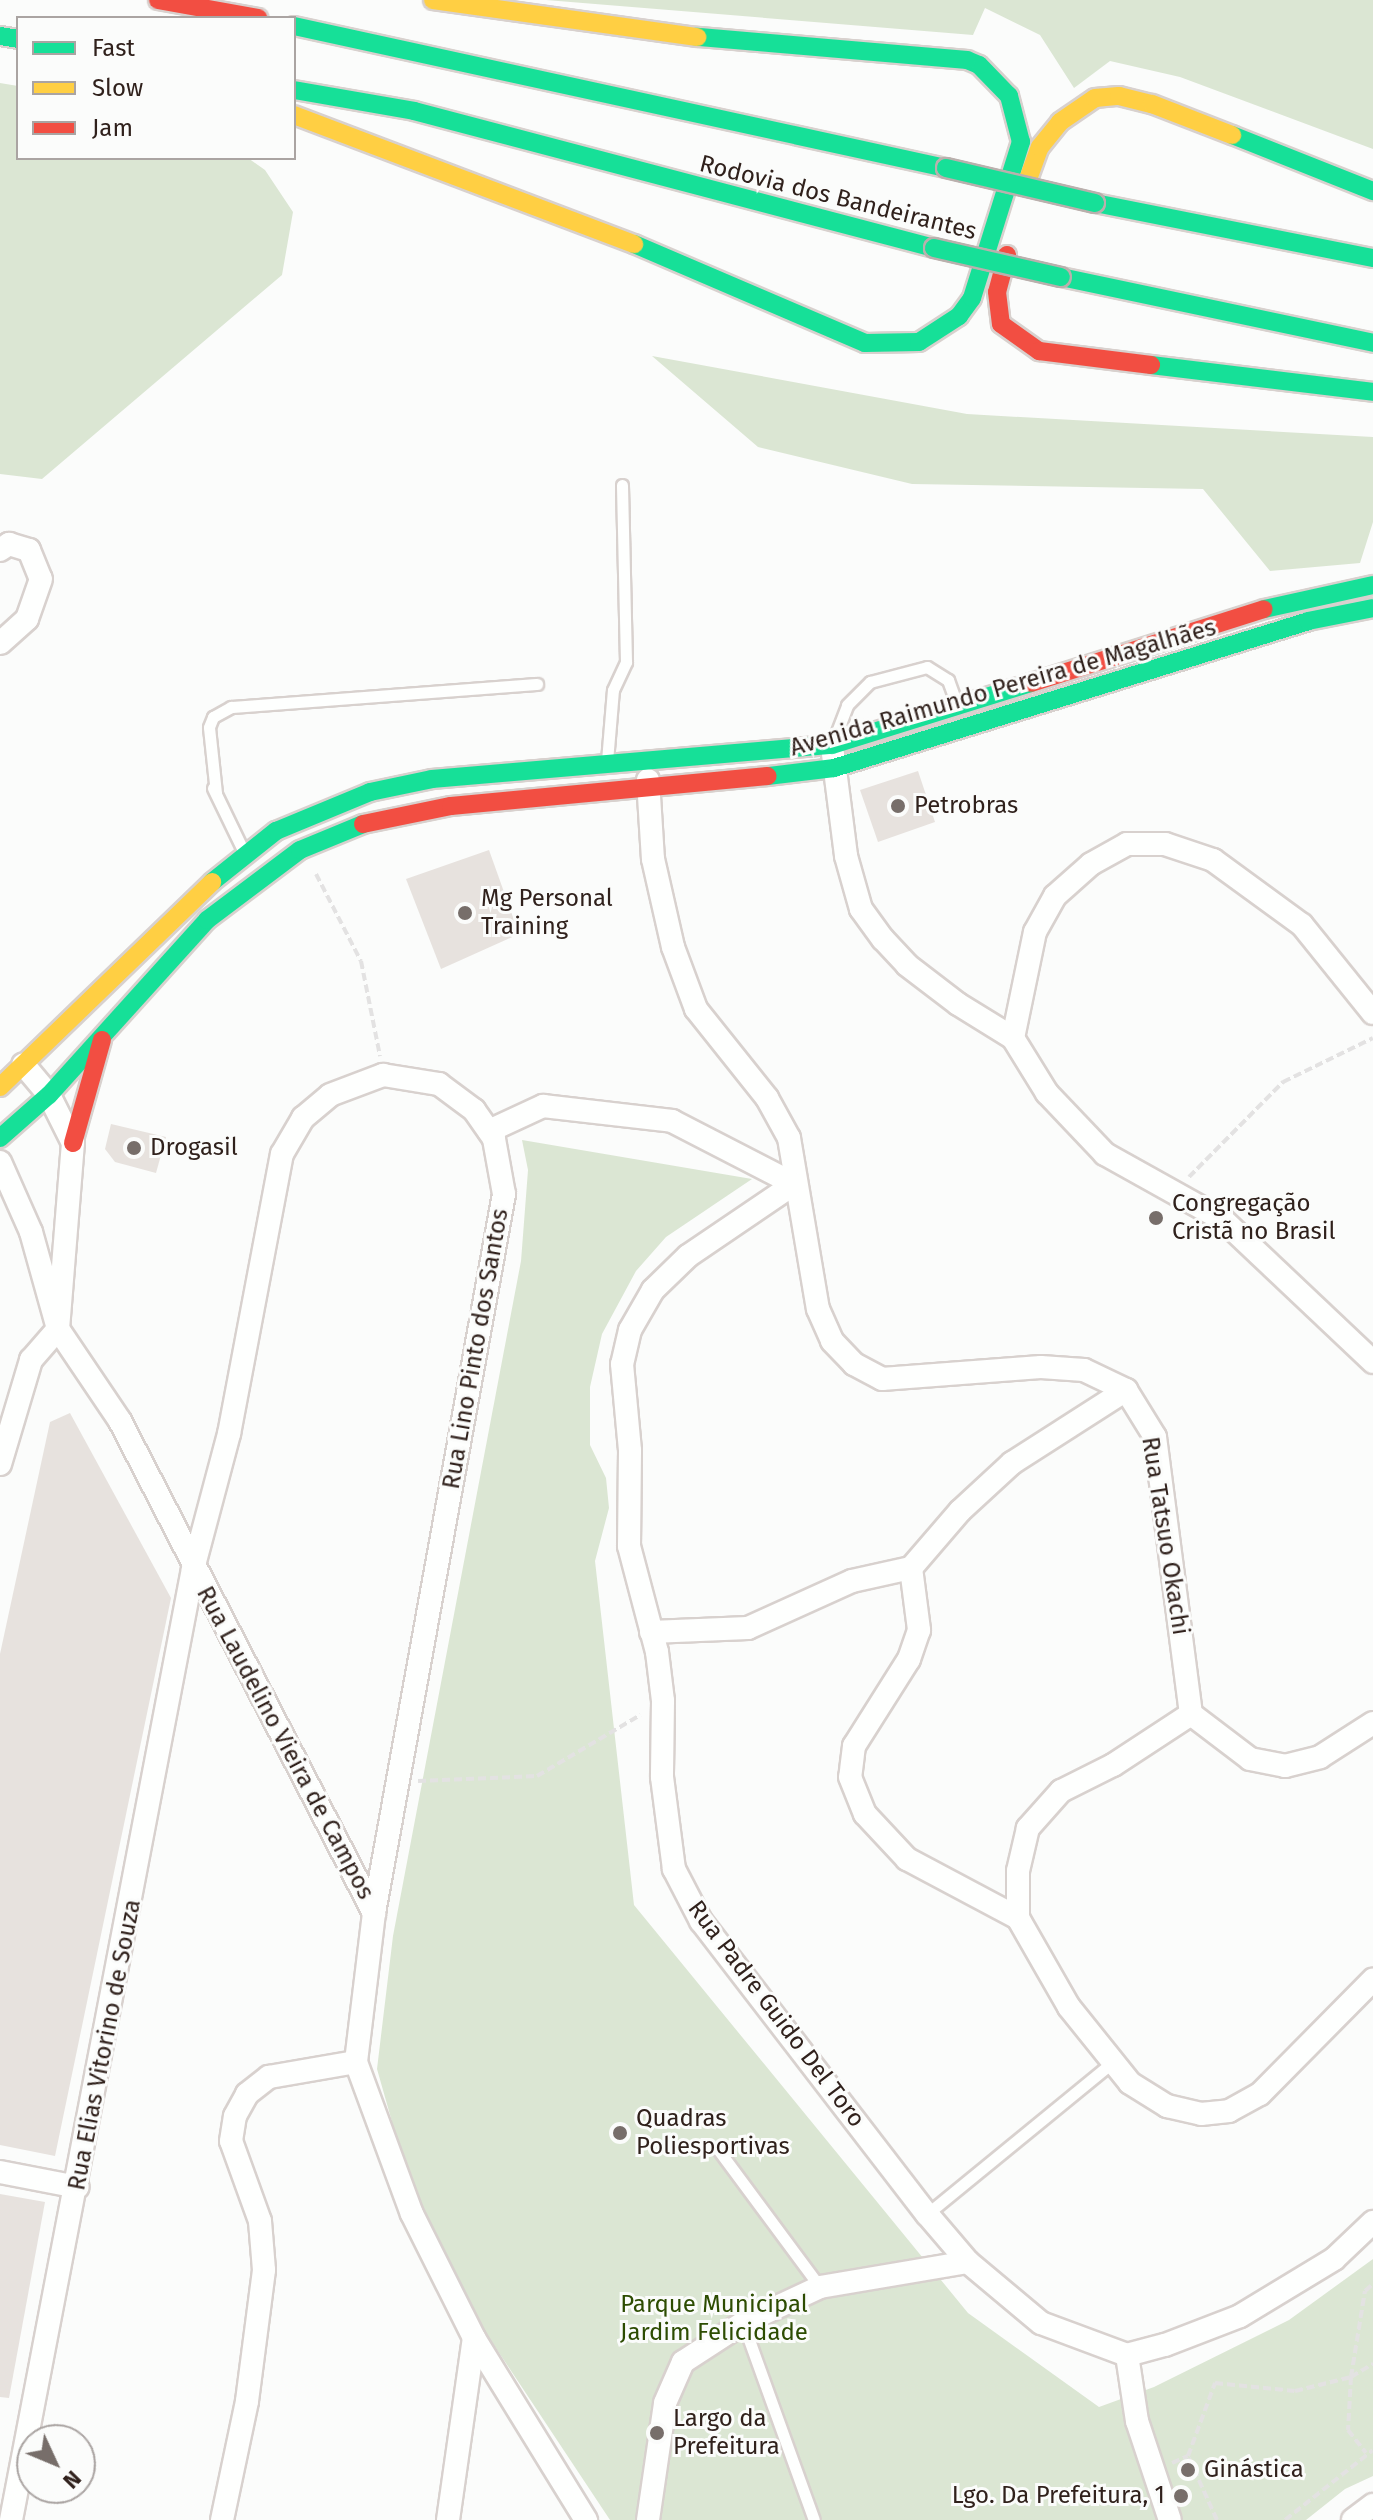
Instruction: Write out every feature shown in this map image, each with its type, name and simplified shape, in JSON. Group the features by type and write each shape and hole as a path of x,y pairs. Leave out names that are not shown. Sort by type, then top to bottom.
{"main road":[{"path":"158,0 247,16"},
{"path":"296,116 678,260 865,343 919,342 959,316 972,298 1021,142 1009,96 979,65 967,60 668,35 433,0"},
{"name":"Rodovia dos Bandeirantes","path":"296,26 1095,203 1373,258"},
{"name":"Rodovia dos Bandeirantes","path":"296,90 414,111 934,248 1373,343"},
{"path":"1373,191 1152,104 1119,96 1095,98 1060,122 1040,147 997,292 1004,329 1039,351 1373,392"},
{"name":"Avenida Raimundo Pereira de Magalhães","path":"0,1087 244,852 276,831 370,792 432,779 832,745 1301,598 1373,585"},
{"name":"Avenida Raimundo Pereira de Magalhães","path":"0,1138 49,1095 207,920 300,850 370,821 451,806 650,791 834,768 1308,621 1373,608"},
{"path":"73,1143 105,1030"}],"street":[{"path":"0,550 9,544 29,550 41,579 27,619 0,643"},
{"path":"832,745 846,856 861,909 907,965 1013,1038 1075,1127 1105,1154 1177,1190 1222,1219 1373,1362"},
{"path":"646,760 653,859 682,972 696,1009 767,1098 789,1138 794,1184 818,1309 832,1341 854,1364 882,1379 1041,1367 1084,1370 1126,1390"},
{"path":"1013,1038 1035,932 1055,896 1091,864 1127,844 1165,844 1213,860 1302,925 1373,1013"},
{"path":"0,1464 31,1360 58,1329 73,1143 49,1095 23,1064"},
{"name":"Rua Lino Pinto dos Santos","path":"193,1569 229,1434 282,1154 303,1118 330,1095 383,1075 439,1084 474,1110 489,1131 504,1194 374,1913"},
{"path":"489,1131 543,1106 672,1121 794,1184"},
{"name":"Rua Laudelino Vieira de Campos","path":"0,1162 31,1232 58,1329 120,1421 193,1569 374,1913 356,2062 412,2214 474,2338 586,2520"},
{"name":"Rua Padre Guido Del Toro","path":"794,1184 688,1256 653,1290 630,1330 622,1364 630,1451 629,1546 651,1632 663,1701 662,1777 674,1869 701,1921 927,2214 968,2262 1041,2323 1127,2355"},
{"path":"651,1632 748,1628 852,1581 911,1568 960,1511 1012,1463 1126,1390"},
{"name":"Rua Tatsuo Okachi","path":"1126,1390 1155,1437 1191,1714"},
{"path":"911,1568 919,1630 909,1659 854,1746 850,1777 865,1814 907,1859 1018,1918"},
{"name":"Rua Elias Vitorino de Souza","path":"11,2520 78,2187 193,1569"},
{"path":"1373,1723 1320,1757 1285,1766 1250,1759 1191,1714 1042,1807 1028,1828 1018,1871 1018,1918 1069,2007 1110,2064 1167,2106 1201,2114 1229,2111 1260,2094 1373,1980"},
{"path":"222,2520 247,2401 264,2270 260,2221 231,2141 235,2116 247,2094 269,2077 356,2062"},
{"path":"0,2172 78,2187"},
{"path":"1170,2520 1137,2421 1127,2355 1240,2316 1334,2259 1373,2222"},
{"path":"648,2520 665,2403 683,2362 743,2323 820,2287 968,2262"},
{"path":"448,2520 474,2338"},
{"path":"1353,2520 1373,2505"}],"lane":[{"path":"607,763 611,701 626,662 622,485"},
{"path":"832,745 847,705 870,682 927,667 948,680 964,729"},
{"path":"260,879 214,788 209,727 213,717 231,707 537,684"},
{"path":"927,2214 1110,2064"},
{"path":"717,2148 820,2287"},
{"path":"743,2323 814,2520"}],"path":[{"path":"300,850 361,961 383,1075"},
{"path":"1177,1190 1283,1082 1373,1038"},
{"path":"397,1781 537,1776 663,1701"},
{"path":"1366,2453 1348,2430 1351,2377 1365,2291 1373,2284"},
{"path":"1217,2520 1188,2456 1215,2383 1295,2391 1351,2377 1373,2364"},
{"path":"1285,2520 1373,2450"}],"green space":[{"path":"546,0 1373,0 1373,149 1180,77 1110,61 1074,88 1040,35 985,8 973,35"},
{"path":"0,83 16,86 16,160 251,160 265,170 293,212 282,275 42,479 0,474"},
{"path":"652,356 967,414 1373,437 1373,522 1360,563 1270,571 1203,489 912,484 758,447"},
{"name":"Parque Municipal Jardim Felicidade","path":"522,1140 752,1179 666,1237 636,1271 602,1334 590,1387 590,1445 606,1478 609,1508 595,1561 634,1905 968,2313 1099,2407 1154,2387 1289,2320 1373,2259 1373,2476 1345,2489 1306,2520 610,2520 462,2297 402,2157 377,2069 393,1936 521,1261 528,1170"}],"building":[{"name":"Petrobras","path":"918,771 935,822 878,842 860,790"},
{"name":"Mg Personal Training","path":"489,850 519,934 441,969 406,879"},
{"name":"Drogasil","path":"111,1124 166,1137 156,1173 115,1162 105,1149"},
{"path":"70,1413 171,1598 55,2156 0,2145 0,1654 50,1422"},
{"path":"0,2194 45,2202 9,2398 0,2397"}],"traffic: fast":[{"path":"296,26 946,168"},
{"path":"0,36 16,39"},
{"path":"634,244 865,343 919,342 959,316 972,298 1021,142 1009,96 979,65 967,60 697,37"},
{"path":"296,90 414,111 934,248"},
{"path":"1232,135 1373,191"},
{"path":"946,168 1095,203"},
{"path":"1095,203 1373,258"},
{"path":"934,248 1061,277"},
{"path":"1061,277 1373,343"},
{"path":"1151,365 1373,392"},
{"path":"1264,609 1373,585"},
{"path":"768,776 834,768 1308,621 1373,608"},
{"path":"212,882 276,831 370,792 432,779 832,745 1031,683"},
{"path":"0,1138 49,1095 207,920 300,850 363,824"}],"traffic: slow":[{"path":"433,0 697,37"},
{"path":"1027,182 1040,147 1060,122 1095,98 1119,96 1152,104 1232,135"},
{"path":"296,116 634,244"},
{"path":"0,1087 212,882"}],"traffic: jam":[{"path":"158,0 247,16"},
{"path":"1007,255 997,292 1001,324 1039,351 1151,365"},
{"path":"1031,683 1264,609"},
{"path":"363,824 451,806 768,776"},
{"path":"73,1143 102,1040"}],"place":[{"name":"Petrobras","path":"898,806"},
{"name":"Mg Personal Training","path":"465,913"},
{"name":"Drogasil","path":"134,1148"},
{"name":"Congregação Cristã no Brasil","path":"1156,1218"},
{"name":"Quadras Poliesportivas","path":"620,2133"},
{"name":"Largo da Prefeitura","path":"657,2433"},
{"name":"Ginástica","path":"1188,2470"},
{"name":"Lgo. Da Prefeitura, 1","path":"1181,2496"}]}
